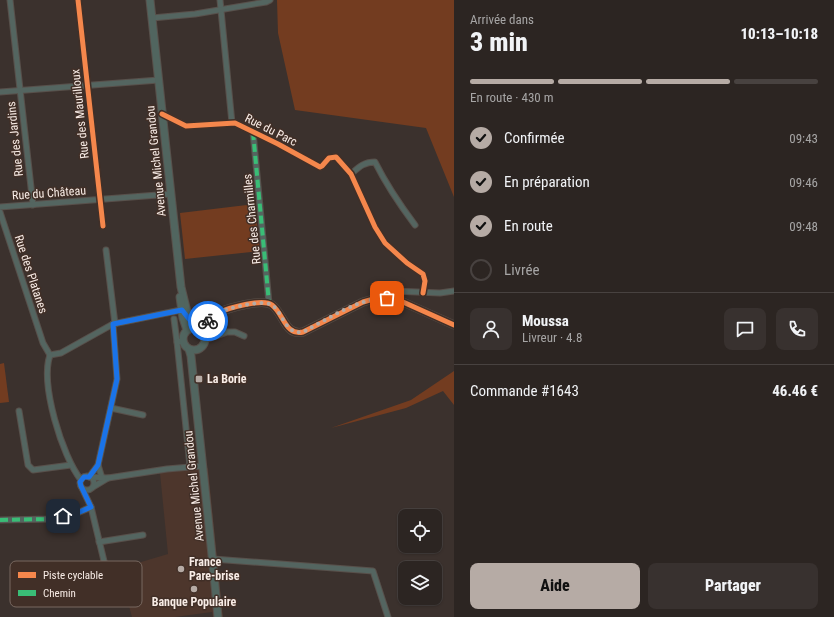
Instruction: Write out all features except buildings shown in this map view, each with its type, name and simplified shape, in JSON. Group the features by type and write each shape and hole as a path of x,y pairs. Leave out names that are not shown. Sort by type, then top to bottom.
{"main road":[{"name":"Avenue Michel Grandou","path":"150,0 181,287 180,297 183,318 187,330"},
{"name":"Avenue Michel Grandou","path":"181,287 187,312 201,333"},
{"path":"201,333 189,329 183,335 180,342 189,349 197,350 202,346 201,333 212,318 224,310 241,306 263,302 269,303 277,310 291,330 298,333 303,332 363,302 377,298 387,298 413,306 454,325"},
{"name":"Avenue Michel Grandou","path":"189,349 202,466 208,504 218,617"},
{"name":"Avenue Michel Grandou","path":"193,377 197,350"}],"street":[{"name":"Rue des Jardins","path":"10,0 32,205"},
{"name":"Rue des Maurilloux","path":"78,0 103,226"},
{"path":"220,0 232,123"},
{"path":"152,18 221,10 270,0"},
{"path":"0,92 158,80"},
{"name":"Rue du Parc","path":"162,114 186,126 235,123 278,144 317,166 322,166 329,158 336,157 351,174"},
{"name":"Rue des Charmilles","path":"253,132 269,303"},
{"path":"415,225 381,175 375,162 368,162 360,166 351,174 375,227 385,243 407,263 423,274 425,281 423,293"},
{"name":"Rue du Château","path":"0,207 171,194"},
{"name":"Rue des Platanes","path":"0,212 43,343 50,355"},
{"path":"90,477 98,465 117,379 114,324 106,250"},
{"path":"387,298 390,293 394,291 440,293 454,291"},
{"path":"104,561 91,507 80,484 81,480 71,465 52,413 47,369 50,355 61,353 114,324 182,310 192,321"},
{"path":"172,312 183,318"},
{"path":"174,319 180,342 190,466"},
{"path":"201,333 235,332 244,336"},
{"path":"111,408 143,416"},
{"path":"19,411 28,466 33,470 71,465"},
{"path":"98,465 105,478"},
{"path":"81,480 84,477 105,478 190,466 202,466"},
{"path":"90,477 93,480 91,488 91,507"},
{"path":"82,488 85,490 91,488 105,478"},
{"path":"0,520 51,519 75,514 91,507"},
{"path":"99,542 143,535"},
{"path":"212,559 373,571 388,617"}],"shaded area":[{"path":"277,0 454,0 454,197 426,128 295,110 278,33"},
{"path":"255,204 260,251 185,259 180,213"},
{"path":"4,363 9,402 0,403 0,364"},
{"path":"454,371 454,405 443,391 406,408 331,428 411,400"},
{"path":"208,468 223,617 213,617 212,612 175,617 132,617 129,607 142,607 142,562 168,554 160,473"}],"marked path":[{"path":"253,132 269,303"},
{"path":"0,520 51,519"}],"cycle path":[{"path":"78,0 103,226"},
{"path":"162,114 186,126 235,123 320,167 329,158 336,157 351,174 375,227 385,243 407,263 423,274 425,281 423,293"},
{"path":"199,329 215,315 223,311 245,304 268,303 276,309 288,328 292,331 303,332 363,302 377,298 387,298 403,302 454,325"}],"way so far":[{"path":"208,321 224,310 263,302 273,305 287,327 298,333 303,332 370,299 387,298"}],"place":[{"name":"La Borie","path":"199,379"},
{"name":"France Pare-brise","path":"181,569"},
{"name":"Banque Populaire","path":"194,589"}],"route":[{"path":"63,516 75,514 91,507 80,482 82,478 86,476 89,477 98,465 117,379 113,324 182,310 196,328 199,329 208,321"}]}
